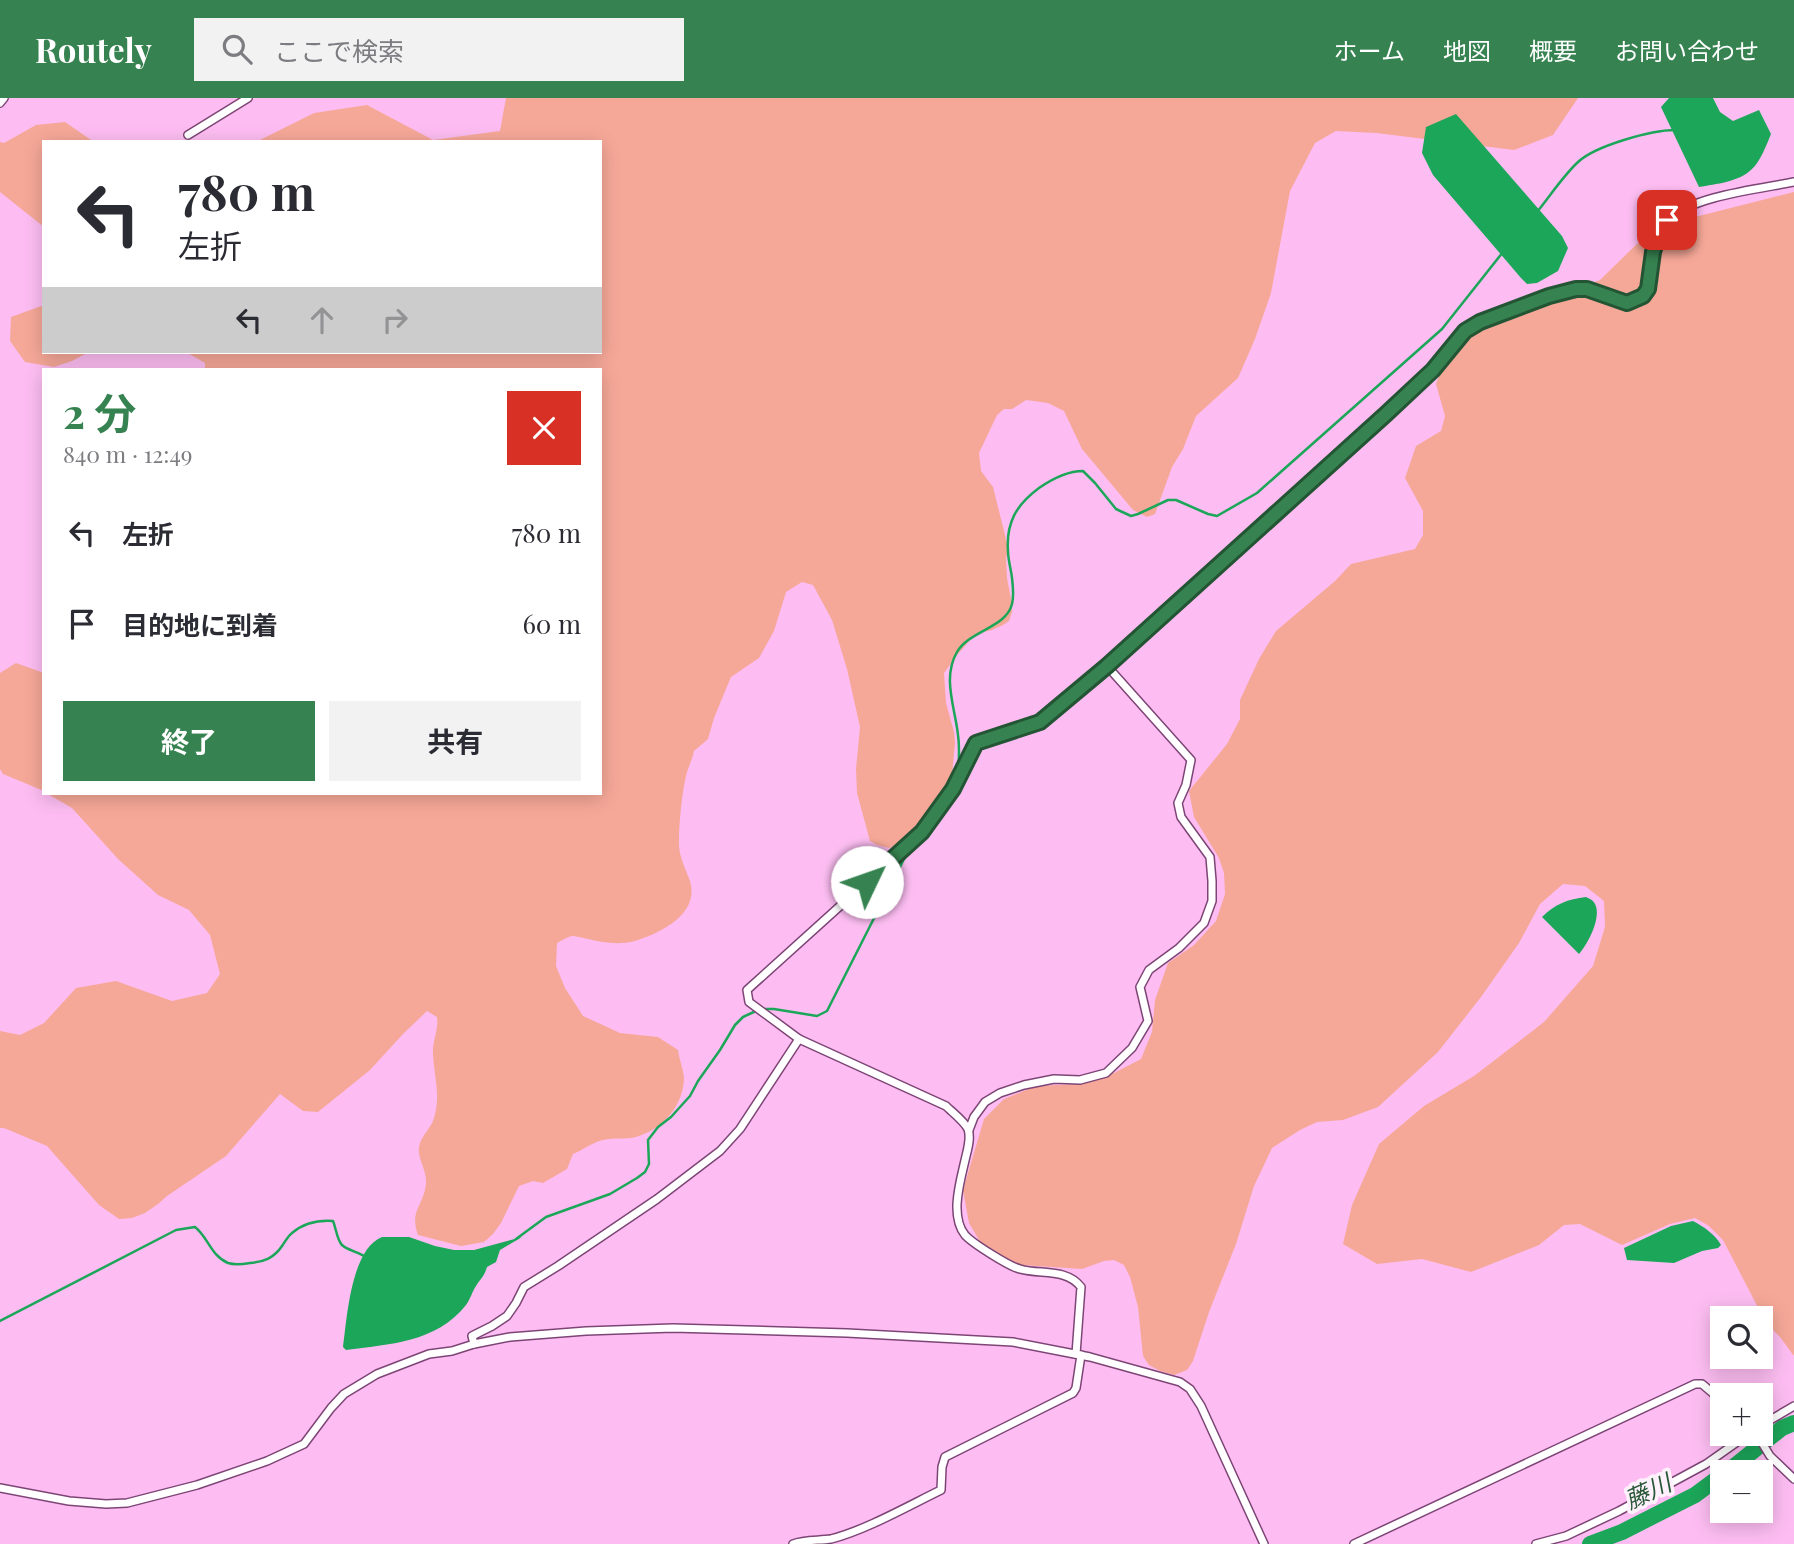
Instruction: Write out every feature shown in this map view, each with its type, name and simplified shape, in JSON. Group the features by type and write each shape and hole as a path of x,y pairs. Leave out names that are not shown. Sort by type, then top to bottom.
{"street":[{"path":"0,103 4,98"},
{"path":"188,135 248,98"},
{"path":"969,1130 946,1106 799,1039 749,1002 747,990 922,832 953,789 976,743 1040,722 1107,666 1424,379 1465,331 1480,322 1549,296 1576,289 1587,289 1627,303 1643,296 1648,289 1653,252 1660,230 1667,220 1681,211 1719,197 1794,182"},
{"path":"793,1544 830,1539 853,1531 941,1490 945,1457 1073,1393 1076,1388 1080,1287 1076,1281 1065,1275 1010,1266 966,1236 957,1220 957,1207 969,1130 974,1117 985,1102 1000,1093 1024,1085 1054,1079 1080,1080 1106,1073 1132,1048 1148,1021 1140,987 1149,970 1180,948 1204,923 1212,901 1210,857 1181,817 1178,803 1186,785 1191,761 1107,666"},
{"path":"474,1343 472,1336 507,1316 524,1287 657,1199 720,1151 740,1129 799,1039"},
{"path":"0,1488 69,1501 106,1504 127,1503 197,1485 267,1461 304,1444 344,1394 377,1374 429,1354 474,1343 510,1337 586,1331 740,1329 1013,1342 1078,1355 1180,1382 1190,1389 1201,1406 1264,1544"},
{"path":"1354,1544 1695,1384 1702,1384 1710,1391"},
{"path":"1773,1418 1794,1406"},
{"path":"1536,1544 1566,1536 1619,1511 1735,1446"},
{"path":"1764,1446 1794,1479"}],"shaded area":[{"path":"506,98 1578,98 1553,135 1514,150 1376,133 1336,131 1315,143 1290,191 1271,293 1255,339 1238,378 1196,416 1183,449 1172,467 1155,514 1147,517 1133,510 1082,449 1064,411 1048,403 1026,400 1012,409 1004,409 997,415 979,453 981,471 993,487 1008,547 1007,578 1012,612 1009,621 1003,625 972,638 944,673 946,703 955,743 952,775 904,843 889,848 870,841 857,793 860,727 847,669 832,620 813,585 802,582 786,592 774,631 759,658 731,677 708,739 694,751 681,808 679,845 692,893 684,912 656,933 635,941 612,943 572,936 557,943 556,966 565,988 583,1016 620,1033 658,1037 678,1050 684,1077 683,1087 676,1106 663,1122 636,1137 596,1142 573,1154 567,1169 543,1183 533,1181 519,1186 501,1223 484,1242 461,1246 418,1235 415,1220 426,1183 419,1147 433,1122 437,1102 433,1049 437,1017 427,1011 370,1070 318,1112 303,1111 280,1094 226,1156 145,1213 119,1219 99,1205 47,1146 0,1128 0,1031 20,1035 44,1023 76,988 116,981 172,1001 207,993 220,974 210,935 189,910 158,895 118,859 72,808 49,795 602,795 602,368 205,368 205,363 189,354 602,354 602,140 433,140 500,131"},
{"path":"1669,98 1713,98 1720,112 1733,121 1759,110 1771,134 1755,166 1734,180 1699,187 1661,107"},
{"path":"367,105 433,140 260,140 314,113"},
{"path":"1456,114 1562,236 1568,248 1558,271 1537,283 1527,284 1521,278 1433,175 1422,153 1426,127"},
{"path":"65,122 91,140 42,140 42,225 0,192 0,142 4,143 36,125"},
{"path":"1794,192 1794,1356 1773,1330 1773,1306 1757,1306 1723,1240 1709,1226 1695,1218 1670,1224 1622,1245 1580,1224 1564,1225 1539,1245 1471,1272 1422,1259 1377,1264 1343,1244 1352,1205 1379,1144 1424,1106 1474,1076 1544,1022 1593,966 1605,927 1604,901 1585,886 1563,884 1540,904 1519,943 1438,1052 1378,1107 1343,1120 1317,1122 1272,1148 1254,1186 1193,1361 1187,1370 1174,1375 1160,1371 1149,1365 1143,1356 1138,1307 1124,1265 1114,1260 1082,1269 1022,1265 985,1250 969,1223 963,1190 984,1119 1004,1099 1036,1086 1078,1084 1114,1073 1141,1059 1152,1032 1155,1000 1168,963 1194,945 1216,921 1225,894 1224,873 1219,858 1194,817 1189,791 1227,744 1240,719 1240,700 1259,659 1276,631 1351,564 1415,549 1423,535 1423,511 1405,478 1416,446 1441,431 1445,416 1436,384 1443,366 1467,339 1495,318 1543,296 1576,289 1600,280 1643,238 1691,218"},
{"path":"42,306 42,354 85,354 54,367 25,362 10,341 11,317"},
{"path":"16,663 42,672 42,790 3,774 0,769 0,673"},
{"path":"1586,897 1595,904 1597,916 1590,937 1579,954 1542,917 1562,903"},
{"path":"1693,1221 1716,1237 1721,1245 1674,1263 1627,1260 1624,1248 1671,1226"},
{"path":"382,1237 409,1237 454,1250 474,1250 522,1237 500,1250 496,1262 487,1267 466,1305 441,1327 411,1340 346,1350 343,1347 346,1319 357,1269 363,1255"}],"waterway":[{"path":"1537,212 1567,173 1586,156 1624,140 1675,130"},
{"path":"958,772 959,740 950,672 957,652 963,645 1003,619 1012,604 1009,532 1014,515 1031,494 1060,476 1083,471 1116,509 1131,516 1168,500 1176,500 1217,516 1257,493 1442,329 1503,252"},
{"path":"944,796 952,784"},
{"path":"762,1009 817,1016 827,1011 914,843"},
{"path":"516,1239 546,1217 610,1194 645,1172 649,1164 648,1140 690,1096 735,1025 743,1017 756,1011"},
{"path":"0,1321 176,1230 195,1227 222,1260 230,1264 242,1264 268,1259 301,1227 333,1221 342,1245 364,1256"},
{"name":"藤川","path":"1742,1460 1782,1428 1794,1423"},
{"name":"藤川","path":"1590,1544 1622,1532 1695,1495 1710,1484"}],"route":[{"path":"867,882 922,832 953,789 976,743 1040,722 1107,666 1386,414 1433,370 1465,331 1480,322 1549,296 1576,289 1587,289 1627,303 1643,296 1648,289 1653,252 1660,230 1667,220"}]}
